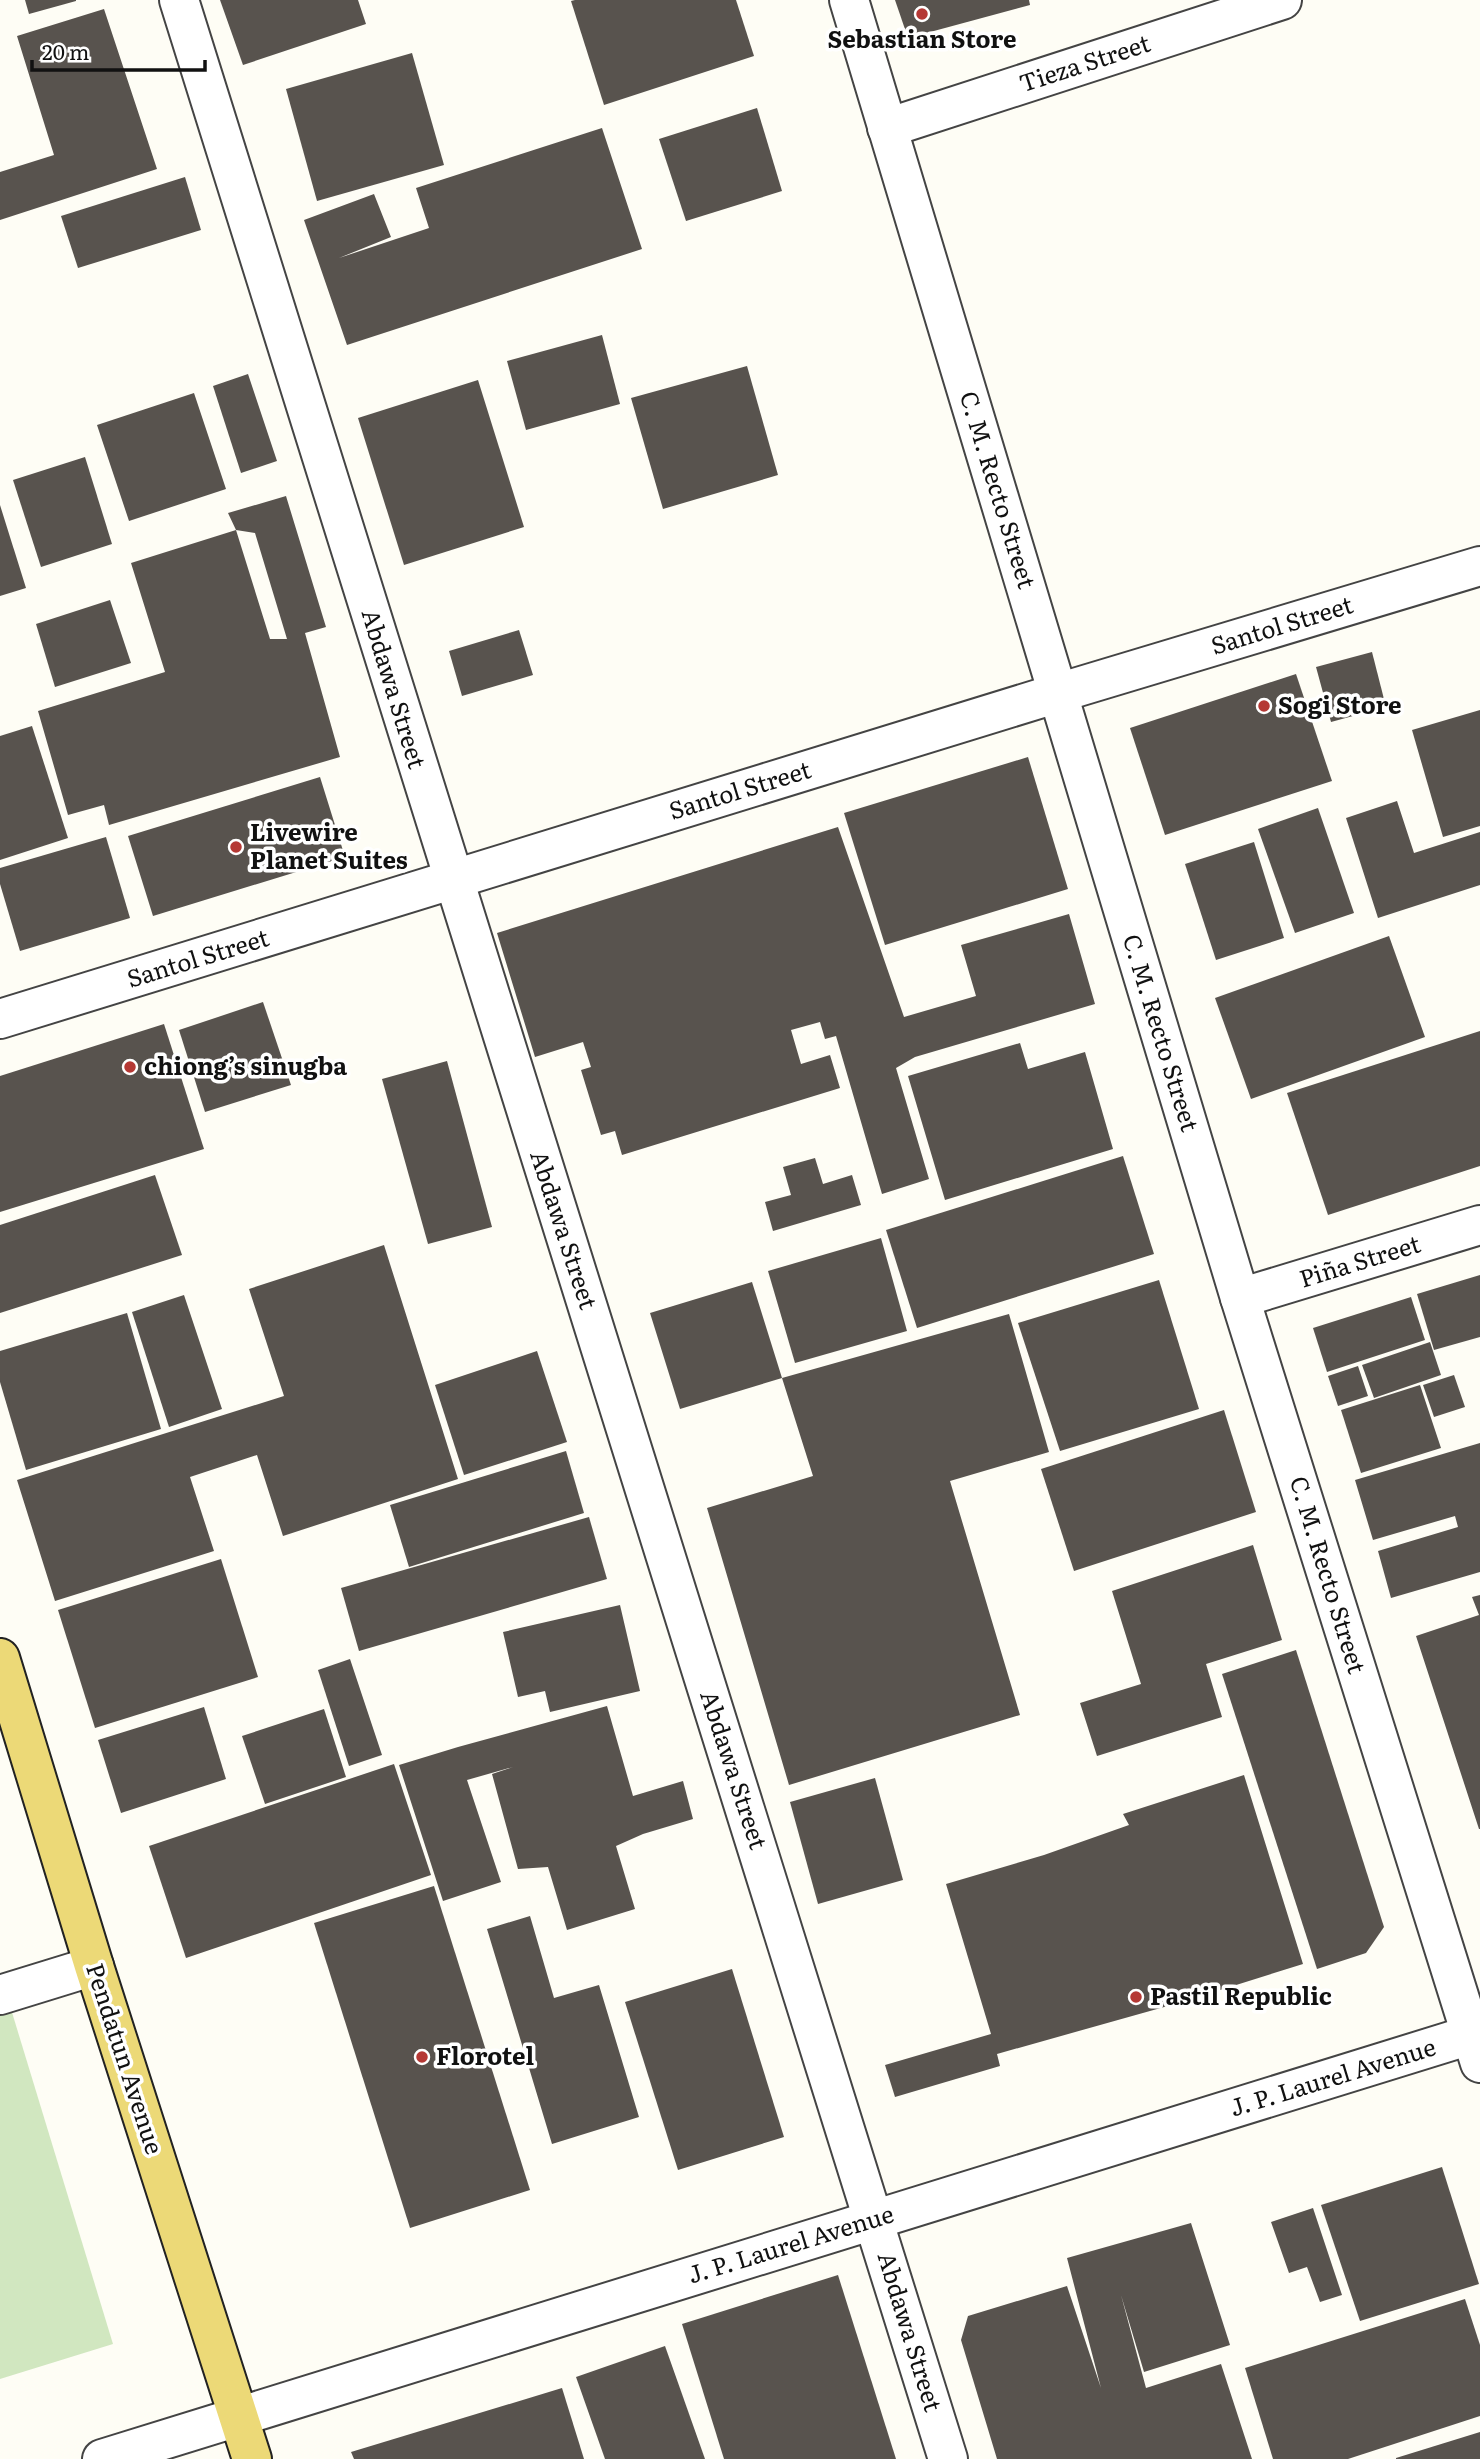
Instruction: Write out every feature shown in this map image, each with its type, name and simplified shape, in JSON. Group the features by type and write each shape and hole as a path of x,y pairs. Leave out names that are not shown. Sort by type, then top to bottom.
{"main road":[{"name":"Pendatun Avenue","path":"0,1658 94,1966 252,2459"}],"street":[{"name":"Abdawa Street","path":"179,0 948,2459"},
{"name":"C. M. Recto Street","path":"849,0 1240,1298 1477,2043"},
{"name":"Tieza Street","path":"887,128 1282,0"},
{"name":"Santol Street","path":"0,1019 1058,692 1480,566"},
{"name":"Piña Street","path":"1240,1298 1480,1225"},
{"path":"0,1995 94,1966"},
{"name":"J. P. Laurel Avenue","path":"102,2459 875,2219 1477,2043"}],"green space":[{"path":"0,1973 113,2344 0,2379"}],"building":[{"path":"25,0 76,0 76,1 29,14"},
{"path":"220,0 358,0 366,24 243,65"},
{"path":"736,0 754,56 604,105 571,1"},
{"path":"895,0 1029,0 1030,5 908,38"},
{"path":"104,9 157,169 0,220 0,172 54,155 17,36"},
{"path":"412,53 444,165 317,201 286,89"},
{"path":"757,108 782,191 686,221 659,139"},
{"path":"602,128 642,249 347,345 304,220 374,194 391,237 339,258 429,228 416,188"},
{"path":"185,177 201,230 78,268 61,216"},
{"path":"602,335 620,404 526,430 507,361"},
{"path":"747,366 778,475 663,509 631,398"},
{"path":"248,374 277,461 241,473 213,386"},
{"path":"478,380 524,527 404,565 358,418"},
{"path":"194,393 226,489 129,521 97,425"},
{"path":"85,457 112,544 41,567 13,480"},
{"path":"286,496 326,627 305,633 340,757 109,825 104,805 68,815 38,711 165,672 131,563 236,530 228,513","holes":["236,530 255,533 287,639 270,639"]},
{"path":"0,505 26,588 0,596"},
{"path":"110,600 131,663 55,687 36,624"},
{"path":"519,630 533,675 462,696 449,651"},
{"path":"1372,652 1386,707 1331,722 1316,667"},
{"path":"1296,674 1332,781 1165,835 1130,728"},
{"path":"1480,710 1480,826 1443,837 1412,730"},
{"path":"32,726 68,838 0,860 0,736"},
{"path":"1028,757 1068,889 885,945 844,813"},
{"name":"Livewire Planet Suites","path":"320,777 345,857 153,916 128,836"},
{"path":"1397,801 1414,853 1480,832 1480,885 1378,918 1346,818"},
{"path":"1318,808 1354,913 1295,933 1258,829"},
{"path":"838,827 904,1017 976,996 961,945 1069,914 1095,1004 915,1057 896,1068 929,1179 882,1194 836,1036 825,1039 820,1022 791,1030 801,1064 830,1055 840,1088 622,1155 615,1131 601,1135 581,1070 591,1067 583,1042 535,1057 497,933"},
{"path":"106,837 130,918 20,951 0,884 0,868"},
{"path":"1254,842 1284,938 1216,960 1185,864"},
{"path":"1389,936 1425,1037 1251,1099 1215,998"},
{"path":"263,1002 291,1085 205,1112 179,1030"},
{"path":"164,1024 204,1149 0,1212 0,1076"},
{"path":"1480,1031 1480,1166 1328,1215 1287,1093"},
{"path":"1020,1043 1028,1069 1085,1052 1113,1149 945,1200 908,1076"},
{"path":"447,1061 492,1227 428,1244 382,1079"},
{"path":"1123,1156 1154,1254 917,1328 886,1230"},
{"path":"815,1158 823,1184 852,1175 861,1205 773,1231 765,1202 791,1195 783,1167"},
{"path":"155,1175 182,1255 0,1313 0,1225"},
{"path":"881,1238 907,1331 795,1363 768,1271"},
{"path":"384,1245 458,1479 283,1536 257,1455 190,1477 214,1551 55,1601 17,1480 284,1396 249,1289"},
{"path":"1480,1275 1480,1337 1434,1350 1417,1294"},
{"path":"1159,1280 1199,1409 1060,1451 1018,1323"},
{"path":"752,1282 782,1378 680,1409 650,1313"},
{"path":"184,1295 222,1409 169,1427 132,1312"},
{"path":"1411,1297 1425,1340 1327,1372 1313,1328"},
{"path":"127,1313 161,1429 26,1470 0,1382 0,1351"},
{"path":"1009,1314 1049,1452 950,1481 1020,1715 789,1785 707,1508 813,1476 782,1378"},
{"path":"1430,1342 1441,1375 1374,1398 1362,1365"},
{"path":"537,1351 567,1442 464,1475 435,1385"},
{"path":"1358,1366 1368,1396 1338,1406 1328,1376"},
{"path":"1454,1375 1465,1407 1434,1417 1423,1385"},
{"path":"1420,1385 1441,1448 1361,1473 1341,1410"},
{"path":"1224,1410 1256,1512 1074,1571 1041,1469"},
{"path":"1480,1443 1480,1572 1391,1598 1378,1551 1458,1527 1455,1516 1373,1540 1355,1480"},
{"path":"566,1451 584,1513 409,1567 390,1505"},
{"path":"589,1517 607,1579 359,1651 341,1588"},
{"path":"1253,1545 1282,1640 1206,1664 1222,1717 1097,1756 1080,1703 1141,1684 1112,1591"},
{"path":"221,1559 258,1677 95,1728 58,1610"},
{"path":"1480,1595 1479,1829 1416,1636 1479,1615 1472,1597"},
{"path":"620,1605 640,1691 550,1712 545,1691 518,1697 503,1632"},
{"path":"1296,1650 1384,1927 1366,1953 1317,1969 1222,1674"},
{"path":"350,1659 382,1755 349,1766 318,1670"},
{"path":"607,1706 633,1796 683,1781 693,1819 643,1834 616,1846 635,1909 567,1930 548,1867 518,1869 492,1774 513,1767 467,1780 501,1882 443,1901 399,1765"},
{"path":"204,1707 226,1779 121,1813 98,1740"},
{"path":"324,1709 346,1777 265,1804 242,1736"},
{"path":"394,1764 431,1875 186,1958 149,1846"},
{"path":"1244,1775 1303,1964 1182,2002 997,2054 1000,2066 895,2097 885,2065 991,2034 946,1884 1044,1855 1129,1825 1123,1814"},
{"path":"875,1778 903,1880 818,1904 790,1802"},
{"name":"Florotel","path":"434,1886 530,2190 410,2228 314,1923"},
{"path":"530,1916 554,1998 599,1985 639,2117 552,2144 487,1929"},
{"path":"732,1969 784,2137 678,2170 625,2002"},
{"path":"1442,2167 1479,2284 1360,2321 1321,2205"},
{"path":"1313,2208 1342,2295 1320,2302 1307,2267 1289,2273 1271,2222"},
{"path":"1191,2223 1230,2345 1144,2372 1121,2295 1146,2388 1221,2364 1252,2459 997,2459 961,2340 968,2316 1067,2286 1101,2388 1067,2258"},
{"path":"838,2275 896,2459 724,2459 682,2324"},
{"path":"1465,2299 1480,2345 1480,2416 1348,2459 1273,2459 1245,2368"},
{"path":"665,2346 705,2459 605,2459 576,2377"},
{"path":"562,2388 584,2459 354,2459 351,2452"},
{"path":"1480,2432 1480,2459 1396,2459 1396,2458"}],"place":[{"name":"Sebastian Store","path":"922,14"},
{"name":"Sogi Store","path":"1264,706"},
{"name":"Livewire Planet Suites","path":"236,847"},
{"name":"chiong’s sinugba","path":"130,1067"},
{"name":"Pastil Republic","path":"1136,1997"},
{"name":"Florotel","path":"422,2057"}]}
